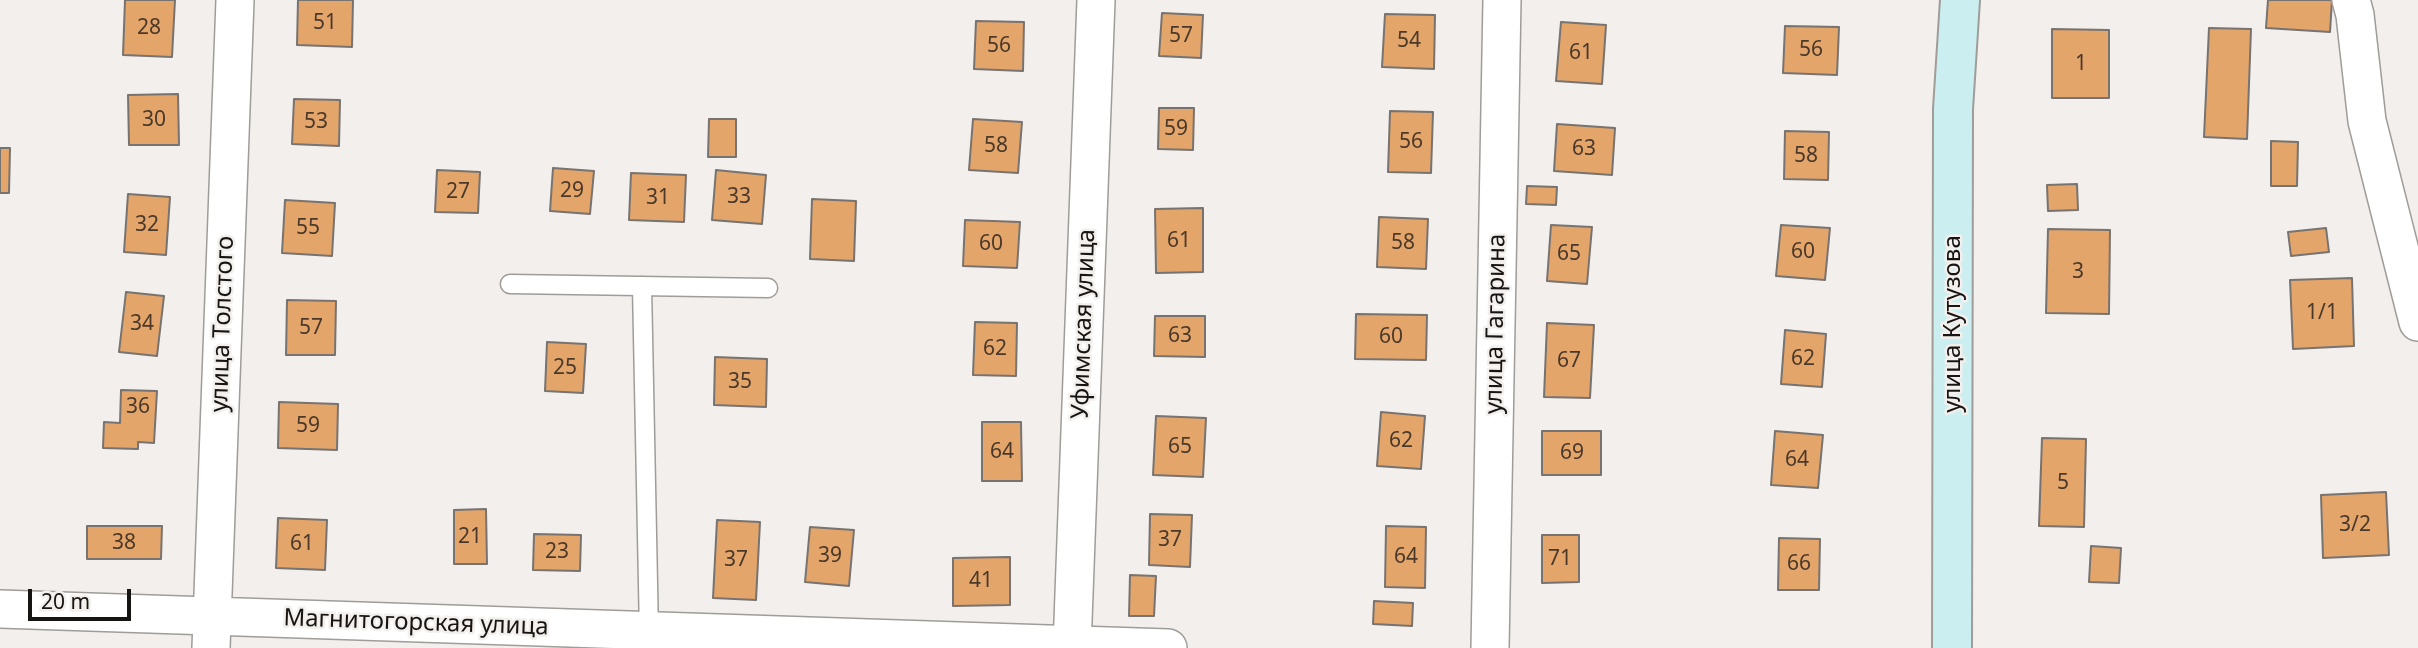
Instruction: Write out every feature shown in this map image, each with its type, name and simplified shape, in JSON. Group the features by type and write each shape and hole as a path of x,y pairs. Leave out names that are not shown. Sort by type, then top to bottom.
{"main road":[{"name":"улица Кутузова","path":"1952,648 1953,109 1960,0"}],"street":[{"name":"улица Толстого","path":"211,632 235,0"},
{"name":"Уфимская улица","path":"1072,646 1096,0"},
{"name":"улица Гагарина","path":"1490,648 1502,0"},
{"path":"2351,0 2367,121 2418,323"},
{"name":"Магнитогорская улица","path":"0,609 211,632 1168,648"}],"lane":[{"path":"510,284 768,288"},
{"path":"642,286 649,639"}],"building":[{"path":"125,0 175,0 172,57 123,55"},
{"path":"298,0 353,0 352,47 297,45"},
{"path":"2268,0 2332,0 2330,32 2266,28"},
{"path":"1162,13 1203,15 1201,58 1159,56"},
{"path":"1385,14 1435,15 1434,69 1382,67"},
{"path":"976,21 1024,22 1023,71 974,69"},
{"path":"1561,22 1606,25 1602,84 1556,81"},
{"path":"1785,26 1839,27 1837,75 1783,73"},
{"path":"2209,28 2251,29 2247,139 2204,137"},
{"path":"2052,29 2109,30 2109,98 2052,98"},
{"path":"178,94 179,145 129,145 128,95"},
{"path":"294,99 340,100 339,146 292,144"},
{"path":"1159,108 1194,108 1193,150 1158,149"},
{"path":"1390,111 1433,112 1431,173 1388,172"},
{"path":"709,119 736,119 736,157 708,157"},
{"path":"973,119 1022,122 1018,173 969,170"},
{"path":"1557,124 1615,128 1612,175 1554,171"},
{"path":"1785,131 1829,132 1828,180 1784,179"},
{"path":"2271,141 2298,142 2297,186 2271,186"},
{"path":"0,148 10,148 9,193 0,193"},
{"path":"553,168 594,171 590,214 550,211"},
{"path":"437,170 480,172 478,213 435,212"},
{"path":"716,170 766,175 762,224 712,220"},
{"path":"631,173 686,175 684,222 629,220"},
{"path":"2077,184 2078,210 2048,211 2047,185"},
{"path":"1527,186 1557,187 1556,205 1526,204"},
{"path":"128,194 170,197 166,255 124,252"},
{"path":"812,199 856,201 854,261 810,259"},
{"path":"285,200 335,203 332,256 282,253"},
{"path":"1203,208 1203,272 1156,273 1155,209"},
{"path":"1379,217 1428,219 1426,269 1377,267"},
{"path":"965,220 1020,222 1017,268 963,266"},
{"path":"1551,225 1592,227 1587,284 1547,281"},
{"path":"1781,225 1830,228 1825,280 1776,276"},
{"path":"2326,228 2329,252 2291,256 2288,232"},
{"path":"2048,229 2110,230 2109,314 2046,313"},
{"path":"2352,278 2354,346 2293,349 2290,280"},
{"path":"126,292 164,296 157,356 119,352"},
{"path":"287,300 336,301 335,355 286,355"},
{"path":"1356,314 1427,315 1426,360 1355,359"},
{"path":"1155,316 1205,316 1205,357 1154,356"},
{"path":"975,322 1017,323 1016,376 973,375"},
{"path":"1547,323 1594,325 1590,398 1544,397"},
{"path":"1785,330 1826,334 1822,387 1781,384"},
{"path":"547,342 586,344 583,393 545,391"},
{"path":"715,357 767,359 766,407 714,405"},
{"path":"121,390 157,391 154,443 138,442 138,449 103,448 104,422 120,423"},
{"path":"279,402 338,404 337,450 278,448"},
{"path":"1381,412 1425,416 1421,469 1377,466"},
{"path":"1156,416 1206,418 1203,477 1153,475"},
{"path":"982,422 1021,422 1022,481 982,481"},
{"path":"1542,431 1601,431 1601,475 1542,475"},
{"path":"1775,431 1823,435 1818,488 1771,485"},
{"path":"2042,438 2086,439 2084,527 2039,526"},
{"path":"2386,492 2389,555 2323,558 2321,495"},
{"path":"486,509 487,564 454,564 454,510"},
{"path":"1150,514 1192,515 1190,567 1149,565"},
{"path":"278,518 327,520 325,570 276,568"},
{"path":"717,520 760,522 756,600 713,598"},
{"path":"87,526 162,526 161,559 87,559"},
{"path":"1386,526 1426,527 1425,588 1385,587"},
{"path":"810,527 854,530 849,586 805,582"},
{"path":"534,534 581,535 580,571 533,570"},
{"path":"1542,535 1579,535 1579,582 1542,583"},
{"path":"1779,538 1820,539 1819,590 1778,590"},
{"path":"2091,546 2121,548 2119,583 2089,582"},
{"path":"1010,557 1010,605 953,606 953,558"},
{"path":"1130,575 1156,576 1154,616 1129,616"},
{"path":"1374,601 1413,603 1412,626 1373,624"}]}
